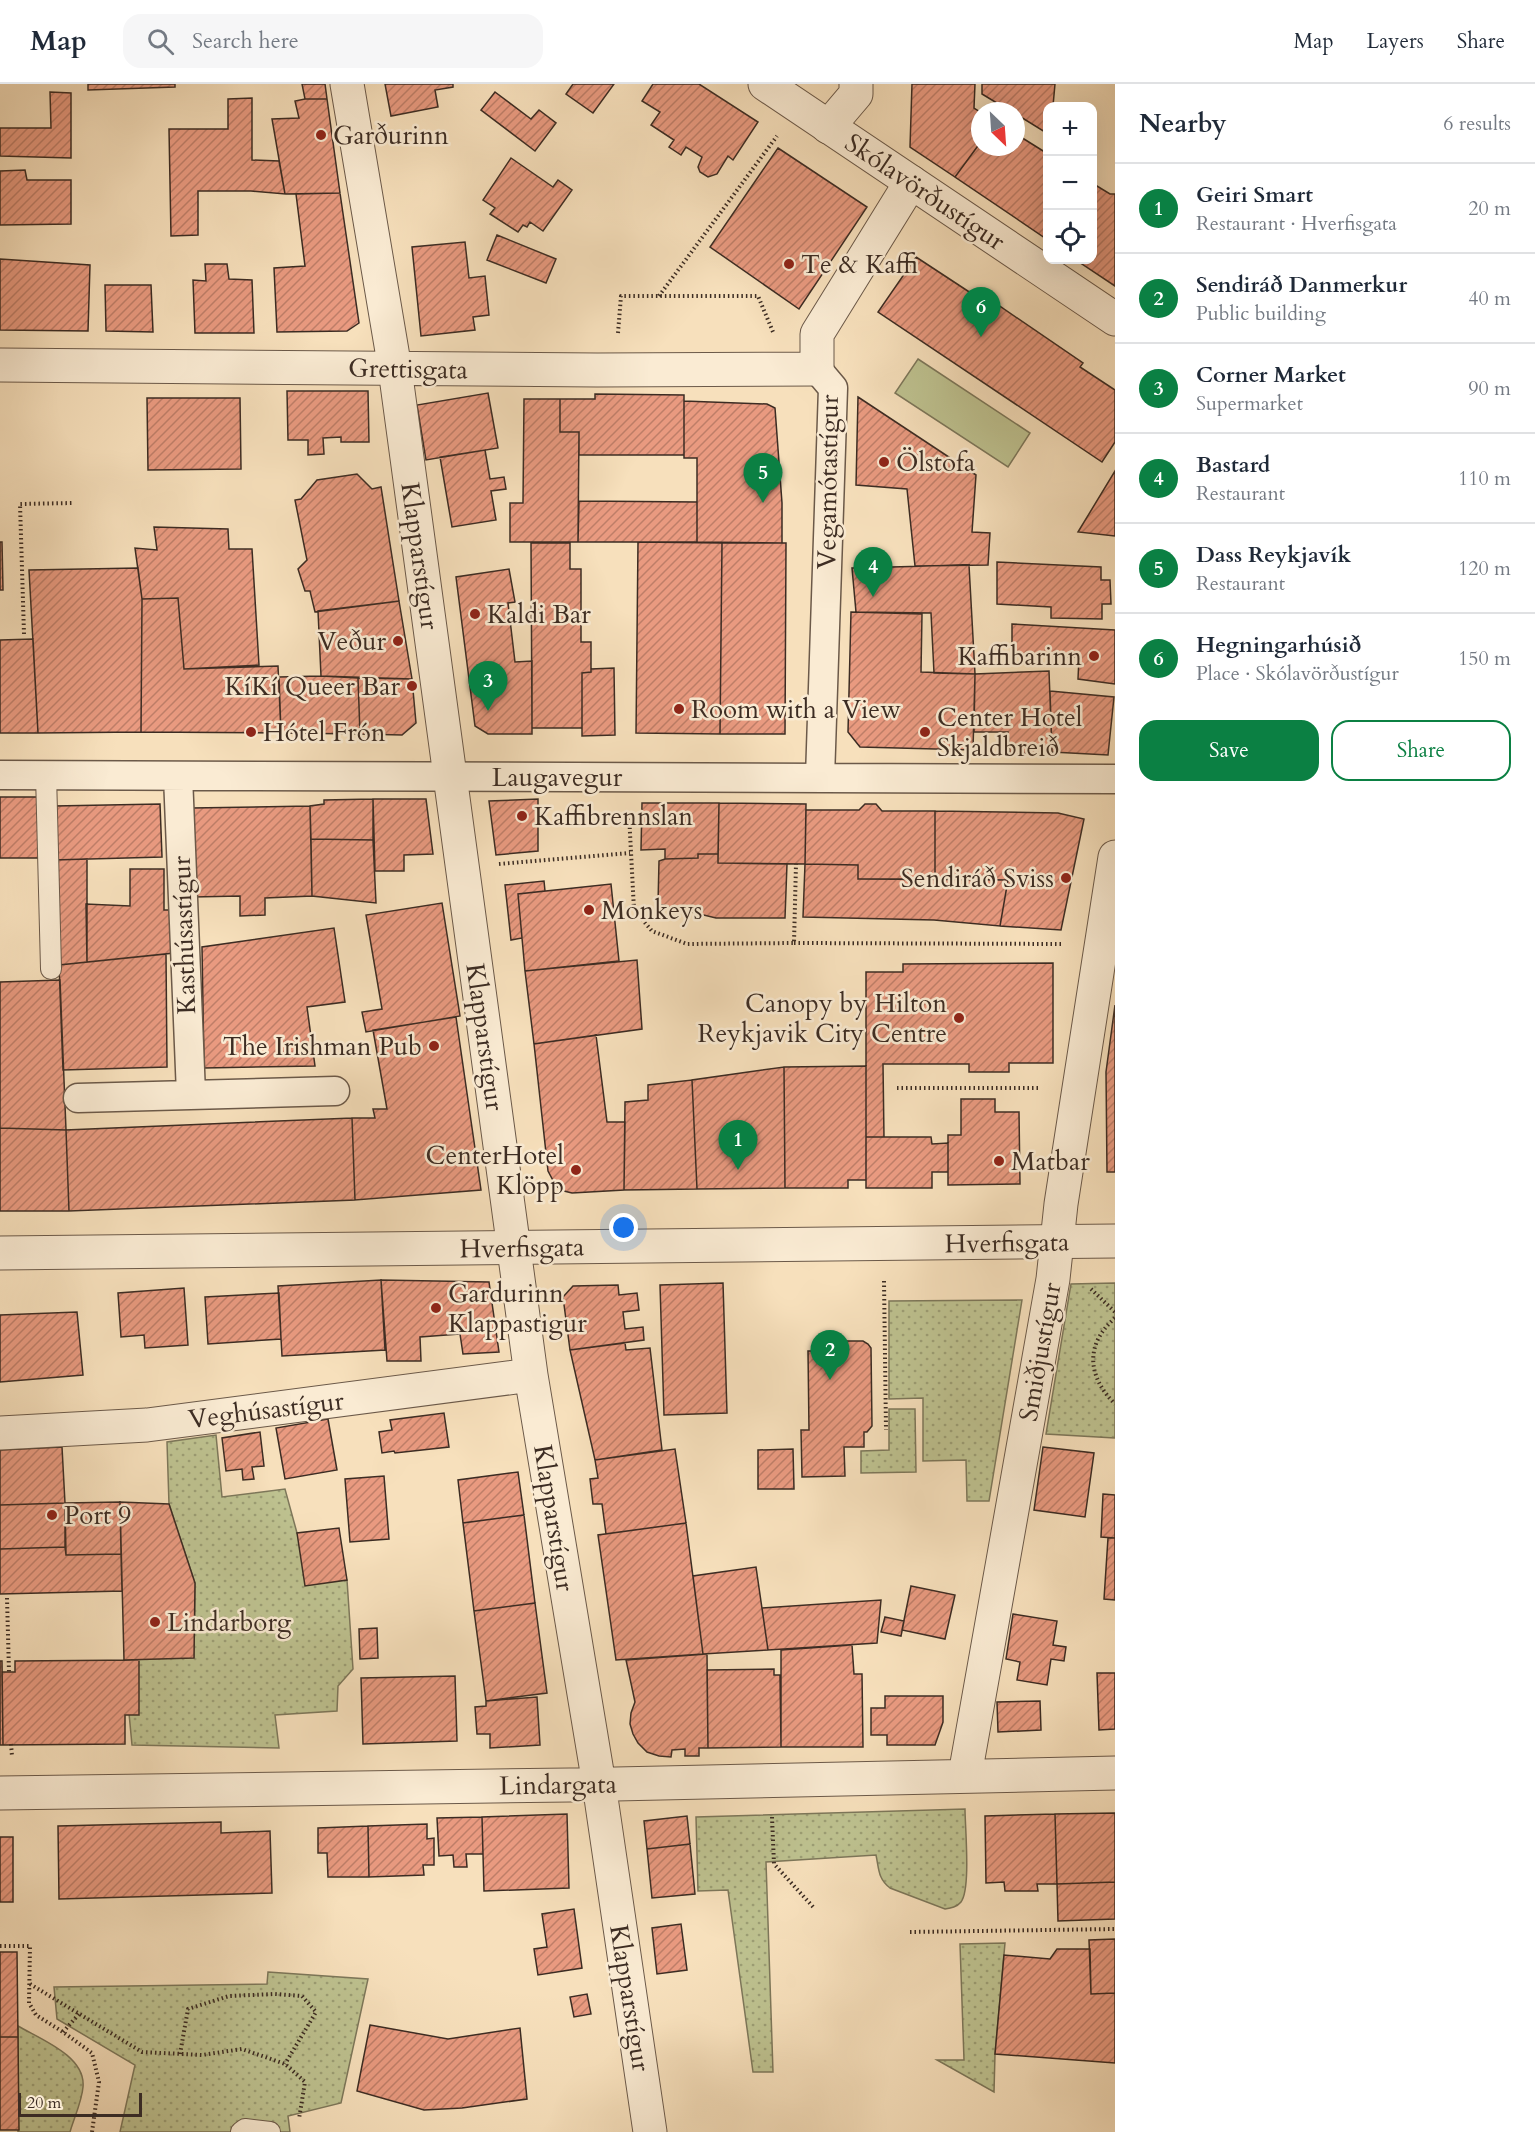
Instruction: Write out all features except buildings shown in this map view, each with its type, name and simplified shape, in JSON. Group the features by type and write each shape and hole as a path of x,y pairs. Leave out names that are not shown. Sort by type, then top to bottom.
{"street":[{"name":"Klapparstígur","path":"347,84 394,369 531,1375 599,1784 650,2132"},
{"name":"Skólavörðustígur","path":"765,84 1115,319"},
{"path":"828,126 856,94 856,84"},
{"name":"Vegamótastígur","path":"820,778 833,388 802,369 817,334 911,182"},
{"name":"Grettisgata","path":"0,365 394,369 802,369"},
{"name":"Laugavegur","path":"0,775 1115,779"},
{"name":"Kasthúsastígur","path":"178,776 190,1094"},
{"name":"Smiðjustígur","path":"965,1775 1058,1243 1061,1204 1115,857"},
{"path":"78,1098 335,1091"},
{"name":"Hverfisgata","path":"0,1253 1115,1241"},
{"name":"Veghúsastígur","path":"0,1433 147,1425 531,1375"},
{"name":"Lindargata","path":"0,1793 1115,1773"}],"lane":[{"path":"46,774 51,969"},
{"path":"242,2132 245,2128 270,2132"}],"path":[{"path":"659,296 799,107"},
{"path":"618,338 621,296 758,296 802,369"},
{"path":"24,634 20,504 72,504"},
{"path":"628,777 634,910 652,931 687,944 1101,944"},
{"path":"462,868 630,853"},
{"path":"794,943 796,864"},
{"path":"897,1088 1079,1089"},
{"path":"884,1244 886,1430"},
{"path":"1086,1284 1115,1312"},
{"path":"1115,1318 1105,1327 1096,1342 1093,1359 1095,1376 1103,1392 1115,1404"},
{"path":"7,1598 9,1672"},
{"path":"772,1806 774,1864 815,1909"},
{"path":"909,1932 1115,1929"},
{"path":"0,1946 30,1946 29,2002 36,2015 92,2053 99,2082 92,2132"},
{"path":"30,1984 142,2052 202,2055 242,2049 285,2064 306,2082 298,2122"},
{"path":"180,2055 188,2008 229,1996 274,1994 302,1996 316,2012 285,2064"},
{"path":"63,2032 79,2014"}],"green space":[{"path":"918,359 1030,433 1008,467 895,393"},
{"path":"1115,1283 1115,1438 1046,1434 1071,1284"},
{"path":"1022,1300 989,1501 967,1501 966,1460 923,1461 923,1398 889,1399 889,1301"},
{"path":"889,1409 915,1409 916,1472 861,1473 861,1451 889,1450"},
{"path":"216,1435 222,1497 285,1489 297,1533 347,1580 353,1669 338,1686 337,1711 275,1715 279,1748 132,1745 124,1660 194,1657 195,1583 169,1504 167,1442"},
{"path":"965,1809 966,1885 961,1902 952,1908 945,1909 890,1888 881,1877 876,1855 766,1862 773,2072 753,2072 728,1890 698,1891 696,1817"},
{"path":"1005,1943 995,2054 994,2092 937,2060 964,2060 960,1944"},
{"path":"268,1972 368,1979 341,2103 288,2116 290,2132 120,2132 135,2065 57,2019 54,1987 267,1984"},
{"path":"18,2026 60,2050 77,2066 82,2076 80,2104 70,2132 18,2132"}],"place":[{"name":"Garðurinn","path":"321,135"},
{"name":"Te & Kaffi","path":"789,264"},
{"name":"Hegningarhúsið","path":"981,337"},
{"name":"Ölstofa","path":"884,462"},
{"name":"Dass Reykjavík","path":"763,503"},
{"name":"Bastard","path":"873,597"},
{"name":"Kaldi Bar","path":"475,614"},
{"name":"Veður","path":"398,641"},
{"name":"Kaffibarinn","path":"1094,656"},
{"name":"KíKí Queer Bar","path":"412,686"},
{"name":"Room with a View","path":"679,709"},
{"name":"Corner Market","path":"488,711"},
{"name":"Hótel Frón","path":"251,732"},
{"name":"Center Hotel Skjaldbreið","path":"925,732"},
{"name":"Kaffibrennslan","path":"522,816"},
{"name":"Sendiráð Sviss","path":"1066,878"},
{"name":"Monkeys","path":"589,910"},
{"name":"Canopy by Hilton Reykjavik City Centre","path":"959,1018"},
{"name":"The Irishman Pub","path":"434,1046"},
{"name":"Matbar","path":"999,1161"},
{"name":"CenterHotel Klöpp","path":"576,1170"},
{"name":"Geiri Smart","path":"738,1170"},
{"name":"Gardurinn Klappastigur","path":"436,1308"},
{"name":"Sendiráð Danmerkur","path":"830,1380"},
{"name":"Port 9","path":"52,1515"},
{"name":"Lindarborg","path":"155,1622"}]}
